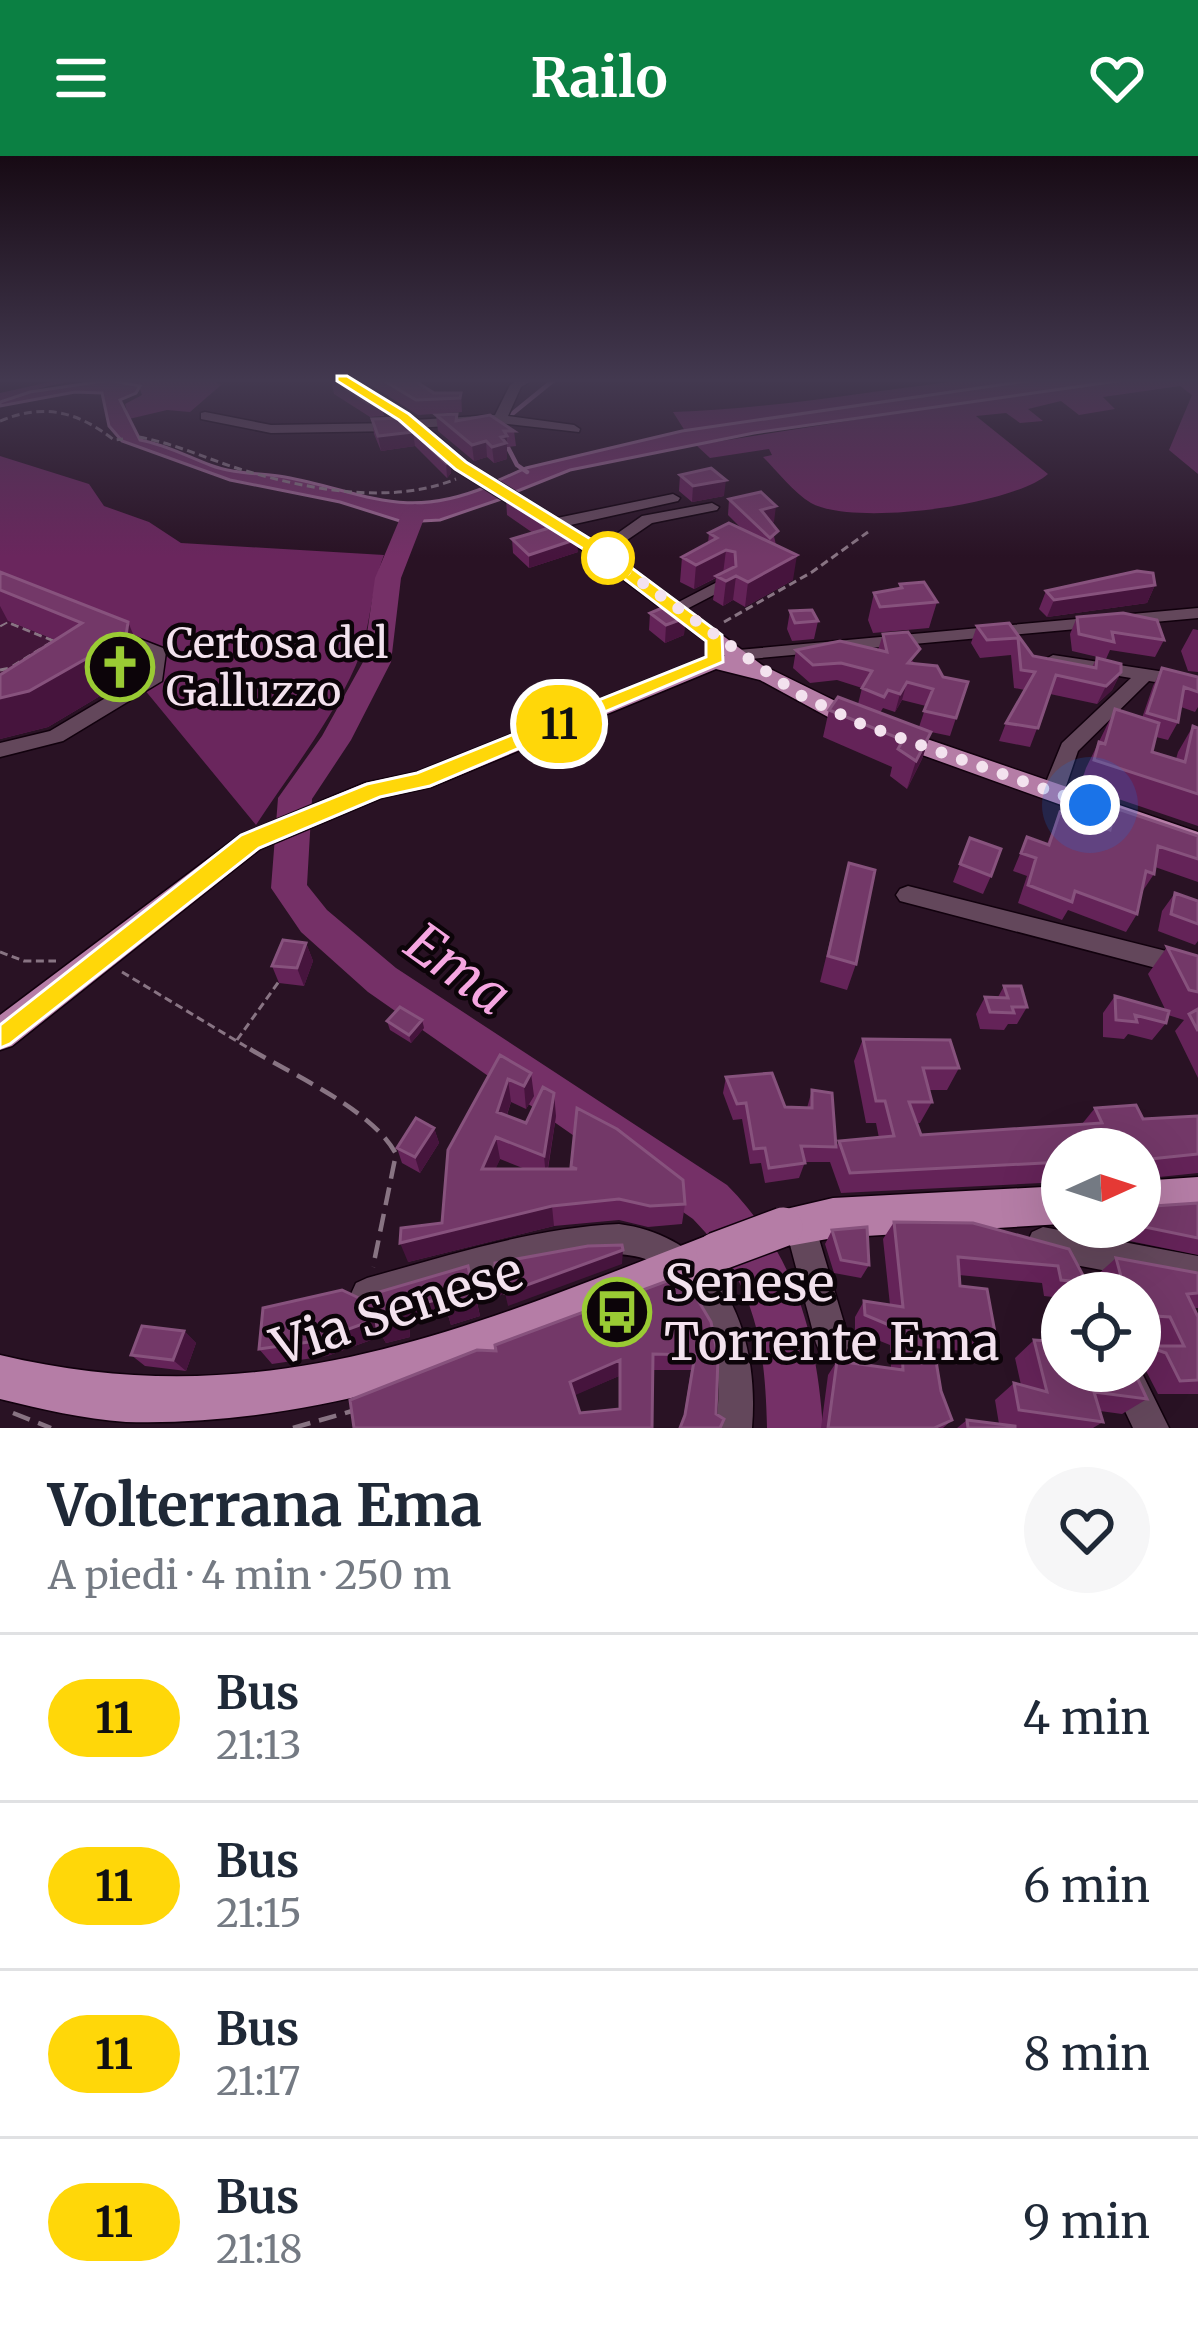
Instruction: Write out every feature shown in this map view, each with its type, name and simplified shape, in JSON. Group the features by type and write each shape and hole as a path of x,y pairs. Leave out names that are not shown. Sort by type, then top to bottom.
{"main road":[{"path":"429,438 467,476 520,500 599,551 725,652 861,724 1198,843"},
{"path":"0,1035 213,870 725,652"},
{"path":"1161,1199 1198,1196"},
{"name":"Via Senese","path":"0,1377 76,1409 139,1418 265,1409 342,1393 791,1225 1041,1206"}],"street":[{"path":"557,523 673,499"},
{"path":"599,551 647,519 712,507"},
{"path":"675,608 725,583"},
{"path":"725,652 1198,613"},
{"path":"0,750 56,736 155,677 158,652 98,628"},
{"path":"1053,660 1198,683"},
{"path":"1053,792 1069,748 1145,675"},
{"path":"908,895 1198,969"},
{"path":"926,1213 1067,1249 1198,1272"},
{"path":"791,1225 833,1343"},
{"name":"Via Senese","path":"367,1294 609,1240 651,1244 699,1259"},
{"path":"1067,1249 1076,1272"},
{"path":"699,1259 728,1332 737,1385 734,1428"},
{"path":"1133,1392 1150,1428"}],"path":[{"path":"112,438 123,439"},
{"path":"147,438 173,443 246,471 355,493 424,492 467,476"},
{"path":"725,652 812,572 868,532"},
{"path":"0,626 7,622 54,641 1,670"},
{"path":"0,952 45,963 64,958"},
{"path":"236,1041 277,990 283,969"},
{"path":"121,971 357,1114 388,1139 396,1154 367,1294"},
{"path":"0,1407 51,1428"}],"shaded area":[{"path":"139,438 219,468 285,477 384,500 431,502 486,487 504,498 440,520 403,522 340,502 230,480 122,441"},
{"path":"651,438 727,438 570,470 515,492 497,481 526,468"},
{"path":"738,438 1004,438 1048,474 1030,485 969,503 862,513 811,503 763,457 772,455 769,449 710,458 696,445"},
{"path":"1174,438 1198,438 1198,474 1169,450"},
{"path":"0,456 89,484 104,506 149,522 181,543 384,555 356,665 322,727 256,825 144,689 163,652 0,583"},
{"path":"8,621 99,659 0,724 0,625"}],"building":[{"path":"420,438 428,438 449,457 446,463"},
{"path":"464,438 502,438 506,443 492,447 486,441 472,445"},
{"path":"711,468 726,480 693,486 680,475"},
{"path":"761,492 776,506 761,510 778,531 770,538 729,499"},
{"path":"513,496 555,522 546,526 506,499"},
{"path":"729,523 797,555 748,582 736,576 726,581 716,576 736,566 735,552 726,550 696,565 682,557 717,538 709,533"},
{"path":"556,526 577,539 529,555 512,539"},
{"path":"1137,571 1153,573 1155,585 1054,600 1046,591"},
{"path":"0,572 128,622 126,636 29,691 0,698 0,675 82,623 0,590"},
{"path":"924,582 937,602 880,607 874,593 902,588 900,584"},
{"path":"669,605 685,618 666,625 650,613"},
{"path":"812,610 818,621 795,623 790,611"},
{"path":"1123,613 1157,620 1164,640 1112,632 1114,642 1079,634 1077,617"},
{"path":"1009,623 1033,656 1096,668 1097,658 1121,664 1121,672 1106,686 1056,675 1038,728 1006,723 1035,672 1021,670 1018,638 987,640 977,626"},
{"path":"908,632 920,649 908,663 937,666 943,677 968,682 956,718 924,711 933,689 907,682 900,694 888,690 884,697 862,688 872,671 841,663 813,665 796,650 840,641 887,652 883,634"},
{"path":"1162,668 1198,677 1198,692 1184,687 1178,722 1147,713"},
{"path":"838,697 931,732 916,761 898,749 903,740 829,710"},
{"path":"1115,709 1159,723 1152,752 1185,762 1193,726 1198,728 1198,794 1094,760 1099,742 1105,744"},
{"path":"1115,808 1198,836 1198,859 1158,846 1154,874 1146,871 1137,914 1075,891 1072,902 1028,885 1036,858 1021,853 1027,837 1049,845 1060,812 1110,830"},
{"path":"970,838 1001,849 991,876 960,864"},
{"path":"849,863 875,870 856,964 828,956"},
{"path":"1175,893 1198,901 1198,924 1171,914"},
{"path":"283,940 306,943 297,968 272,966"},
{"path":"1167,947 1198,956 1198,992 1189,990"},
{"path":"1004,986 1021,986 1027,1007 1012,1007 1014,1013 990,1012 985,997 1008,998"},
{"path":"1115,996 1169,1011 1166,1023 1135,1015 1137,1022 1116,1020"},
{"path":"400,1007 422,1020 409,1035 387,1021"},
{"path":"1198,1009 1198,1031 1189,1014"},
{"path":"863,1039 950,1040 959,1068 923,1068 932,1102 909,1102 921,1135 1102,1123 1095,1108 1136,1105 1143,1119 1198,1116 1198,1154 1161,1158 1161,1128 1041,1128 1041,1163 850,1173 839,1141 894,1136 885,1101 876,1101"},
{"path":"500,1055 531,1073 524,1086 508,1079 497,1112 526,1123 543,1087 554,1093 544,1156 496,1137 482,1169 577,1169 571,1167 577,1108 617,1129 683,1180 685,1204 650,1206 619,1199 552,1206 400,1243 401,1228 442,1223 448,1150"},
{"path":"772,1073 785,1107 812,1108 812,1090 832,1093 836,1147 801,1146 805,1163 769,1168 765,1148 754,1149 746,1103 737,1104 726,1077"},
{"path":"416,1118 434,1128 415,1157 397,1148"},
{"path":"1198,1203 1198,1238 1161,1230 1161,1206"},
{"path":"894,1222 973,1223 1041,1241 1041,1248 1069,1249 1081,1272 958,1257 960,1286 987,1289 996,1338 931,1331 941,1391 952,1420 934,1428 828,1428 837,1361 903,1370 901,1330 865,1315 864,1301 903,1307"},
{"path":"867,1227 869,1265 841,1260 832,1230"},
{"path":"622,1245 623,1250 505,1293 503,1279 495,1283 495,1263 588,1246"},
{"path":"1116,1258 1198,1273 1198,1293 1187,1294 1198,1317 1198,1380 1180,1381 1161,1351 1161,1346 1184,1346 1170,1317 1161,1316 1161,1272 1120,1272"},
{"path":"468,1266 475,1299 445,1309 443,1298 401,1309 402,1321 377,1328 376,1319 316,1341 259,1349 263,1308 342,1290 359,1298"},
{"path":"683,1275 711,1322 718,1357 716,1414 724,1419 720,1428 680,1428 695,1355 653,1354 652,1428 354,1428 350,1400 477,1350 496,1351 495,1345","holes":["620,1360 620,1409 580,1413 570,1382"]},
{"path":"142,1326 184,1331 173,1360 131,1355"},
{"path":"1034,1340 1041,1340 1041,1368"},
{"path":"1014,1383 1041,1392 1094,1392 1103,1422 1019,1410"},
{"path":"1094,1392 1144,1392 1147,1399"},
{"path":"967,1420 1015,1426 1015,1428 968,1428"}],"waterway":[{"path":"504,440 517,465 527,472"},
{"name":"Ema","path":"415,511 388,578 377,662 335,740 295,798 289,888 314,921 382,980 710,1202 733,1225 766,1277 777,1305 790,1365 795,1428"}],"bus line":[{"name":"11","path":"0,1035 250,842 375,790 422,780 713,662 716,639 599,551 461,466 430,438"}],"place":[{"name":"Certosa del Galluzzo","path":"120,667"},
{"name":"Senese Torrente Ema","path":"617,1312"}],"route":[{"path":"608,558 798,694 861,724 1090,805"}]}
